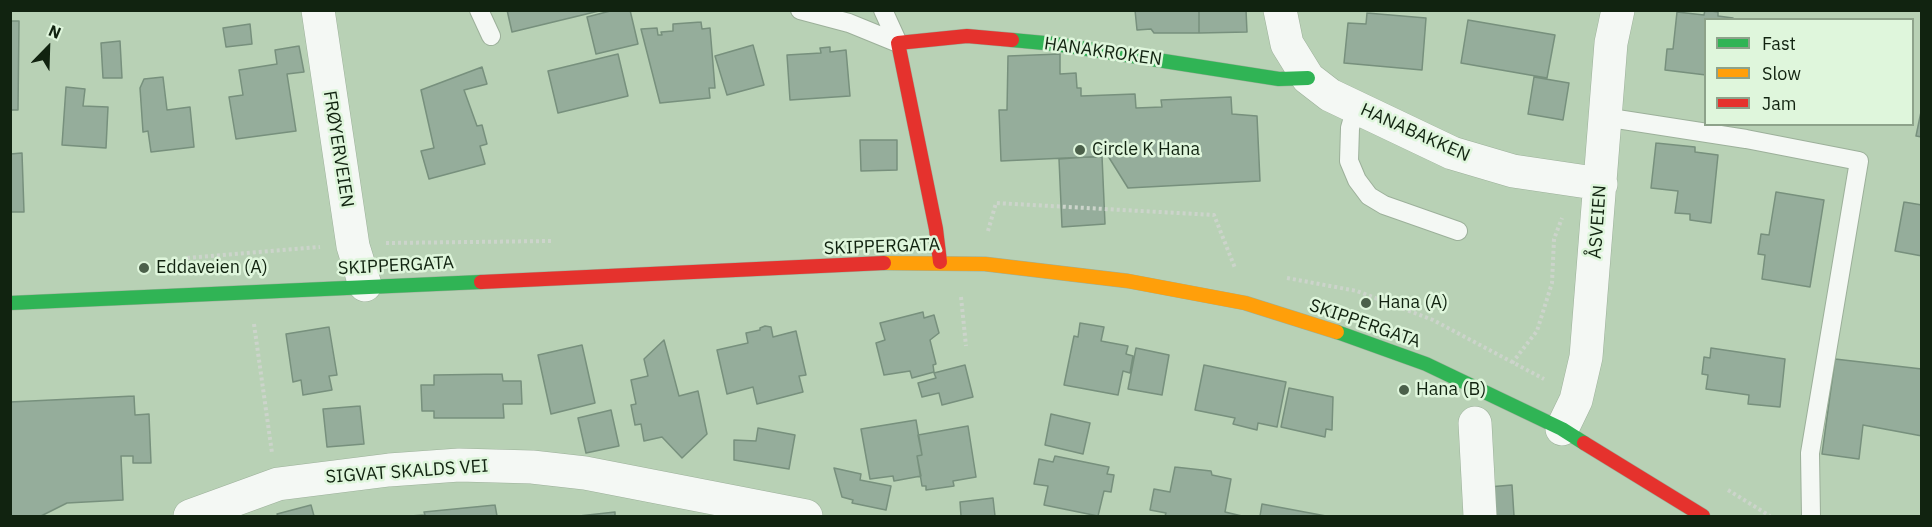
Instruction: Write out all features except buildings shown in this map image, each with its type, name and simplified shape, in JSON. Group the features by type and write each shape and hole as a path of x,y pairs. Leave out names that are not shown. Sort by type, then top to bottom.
{"main road":[{"name":"HANAKROKEN","path":"898,43 968,36 1055,44 1279,79 1308,78"},
{"path":"898,43 936,229 940,262"},
{"name":"SKIPPERGATA","path":"10,303 365,285 940,262 985,264 1128,281 1245,303 1426,364 1562,429 1703,516"}],"street":[{"name":"FRØYERVEIEN","path":"318,10 353,246 365,285"},
{"name":"HANABAKKEN","path":"1280,10 1287,44 1308,78 1330,95 1452,153 1513,171 1601,184"},
{"name":"ÅSVEIEN","path":"1562,429 1576,400 1586,357 1601,184 1604,117 1611,43 1618,10"},
{"path":"1474,423 1480,516"},
{"name":"SIGVAT SKALDS VEI","path":"190,516 278,484 389,470 459,465 532,467 585,473 806,516"}],"lane":[{"path":"479,10 492,36"},
{"name":"HANAKROKEN","path":"800,10 849,23 898,43"},
{"path":"883,10 898,43"},
{"path":"1356,107 1350,128 1349,161 1357,180 1369,196 1384,205 1458,231"},
{"path":"1604,117 1746,139 1859,161 1810,453 1811,516"}],"path":[{"path":"985,264 985,241 996,203 1214,215 1236,270 1245,303"},
{"path":"1512,363 1537,331 1552,283 1554,239 1560,219"},
{"path":"960,292 966,346"},
{"path":"253,320 271,450"}],"traffic: fast":[{"path":"1012,40 1055,44 1279,79 1308,78"},
{"path":"10,303 481,282"},
{"path":"1337,332 1426,364 1562,429 1584,443"}],"traffic: slow":[{"path":"884,263 985,264 1128,281 1245,303 1337,332"}],"traffic: jam":[{"path":"940,262 936,229 898,43 967,36 1012,40"},
{"path":"481,282 884,263"},
{"path":"1584,443 1703,516"}],"place":[{"name":"Circle K Hana","path":"1080,150"},
{"name":"Eddaveien (A)","path":"144,268"},
{"name":"Hana (A)","path":"1366,303"},
{"name":"Hana (B)","path":"1404,390"}]}
